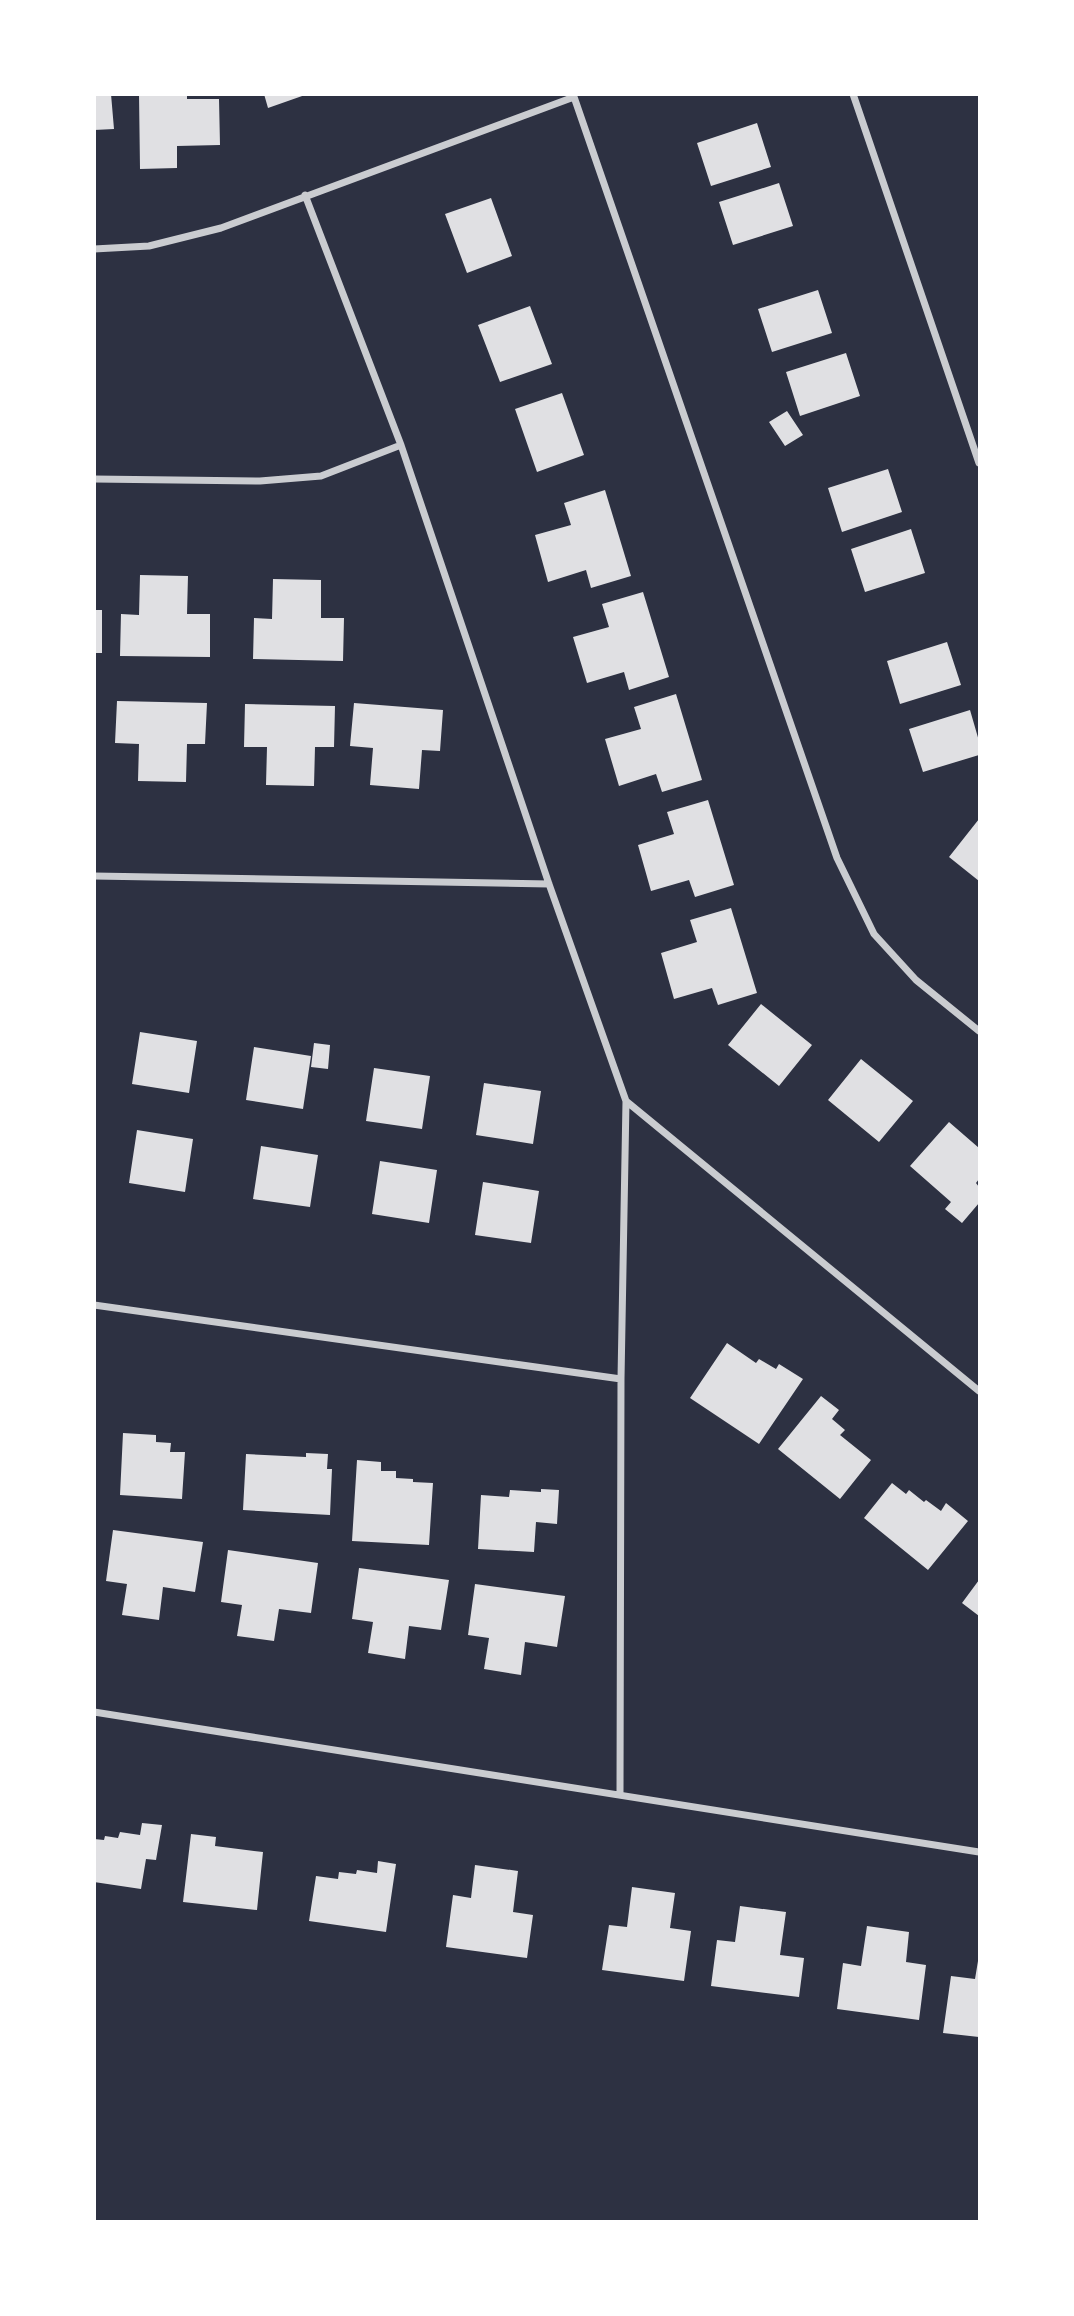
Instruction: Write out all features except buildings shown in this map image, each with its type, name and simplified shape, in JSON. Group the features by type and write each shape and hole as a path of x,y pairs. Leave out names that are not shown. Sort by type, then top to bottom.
{"street":[{"path":"853,94 979,463"},
{"path":"94,249 149,246 209,231 574,96 837,858 874,934 916,980 979,1031"},
{"path":"305,195 401,445 549,884 626,1101 621,1379 620,1795"},
{"path":"94,479 260,481 321,476 401,445"},
{"path":"94,876 549,884"},
{"path":"626,1101 979,1391"},
{"path":"94,1305 621,1379"},
{"path":"94,1712 979,1852"}]}
